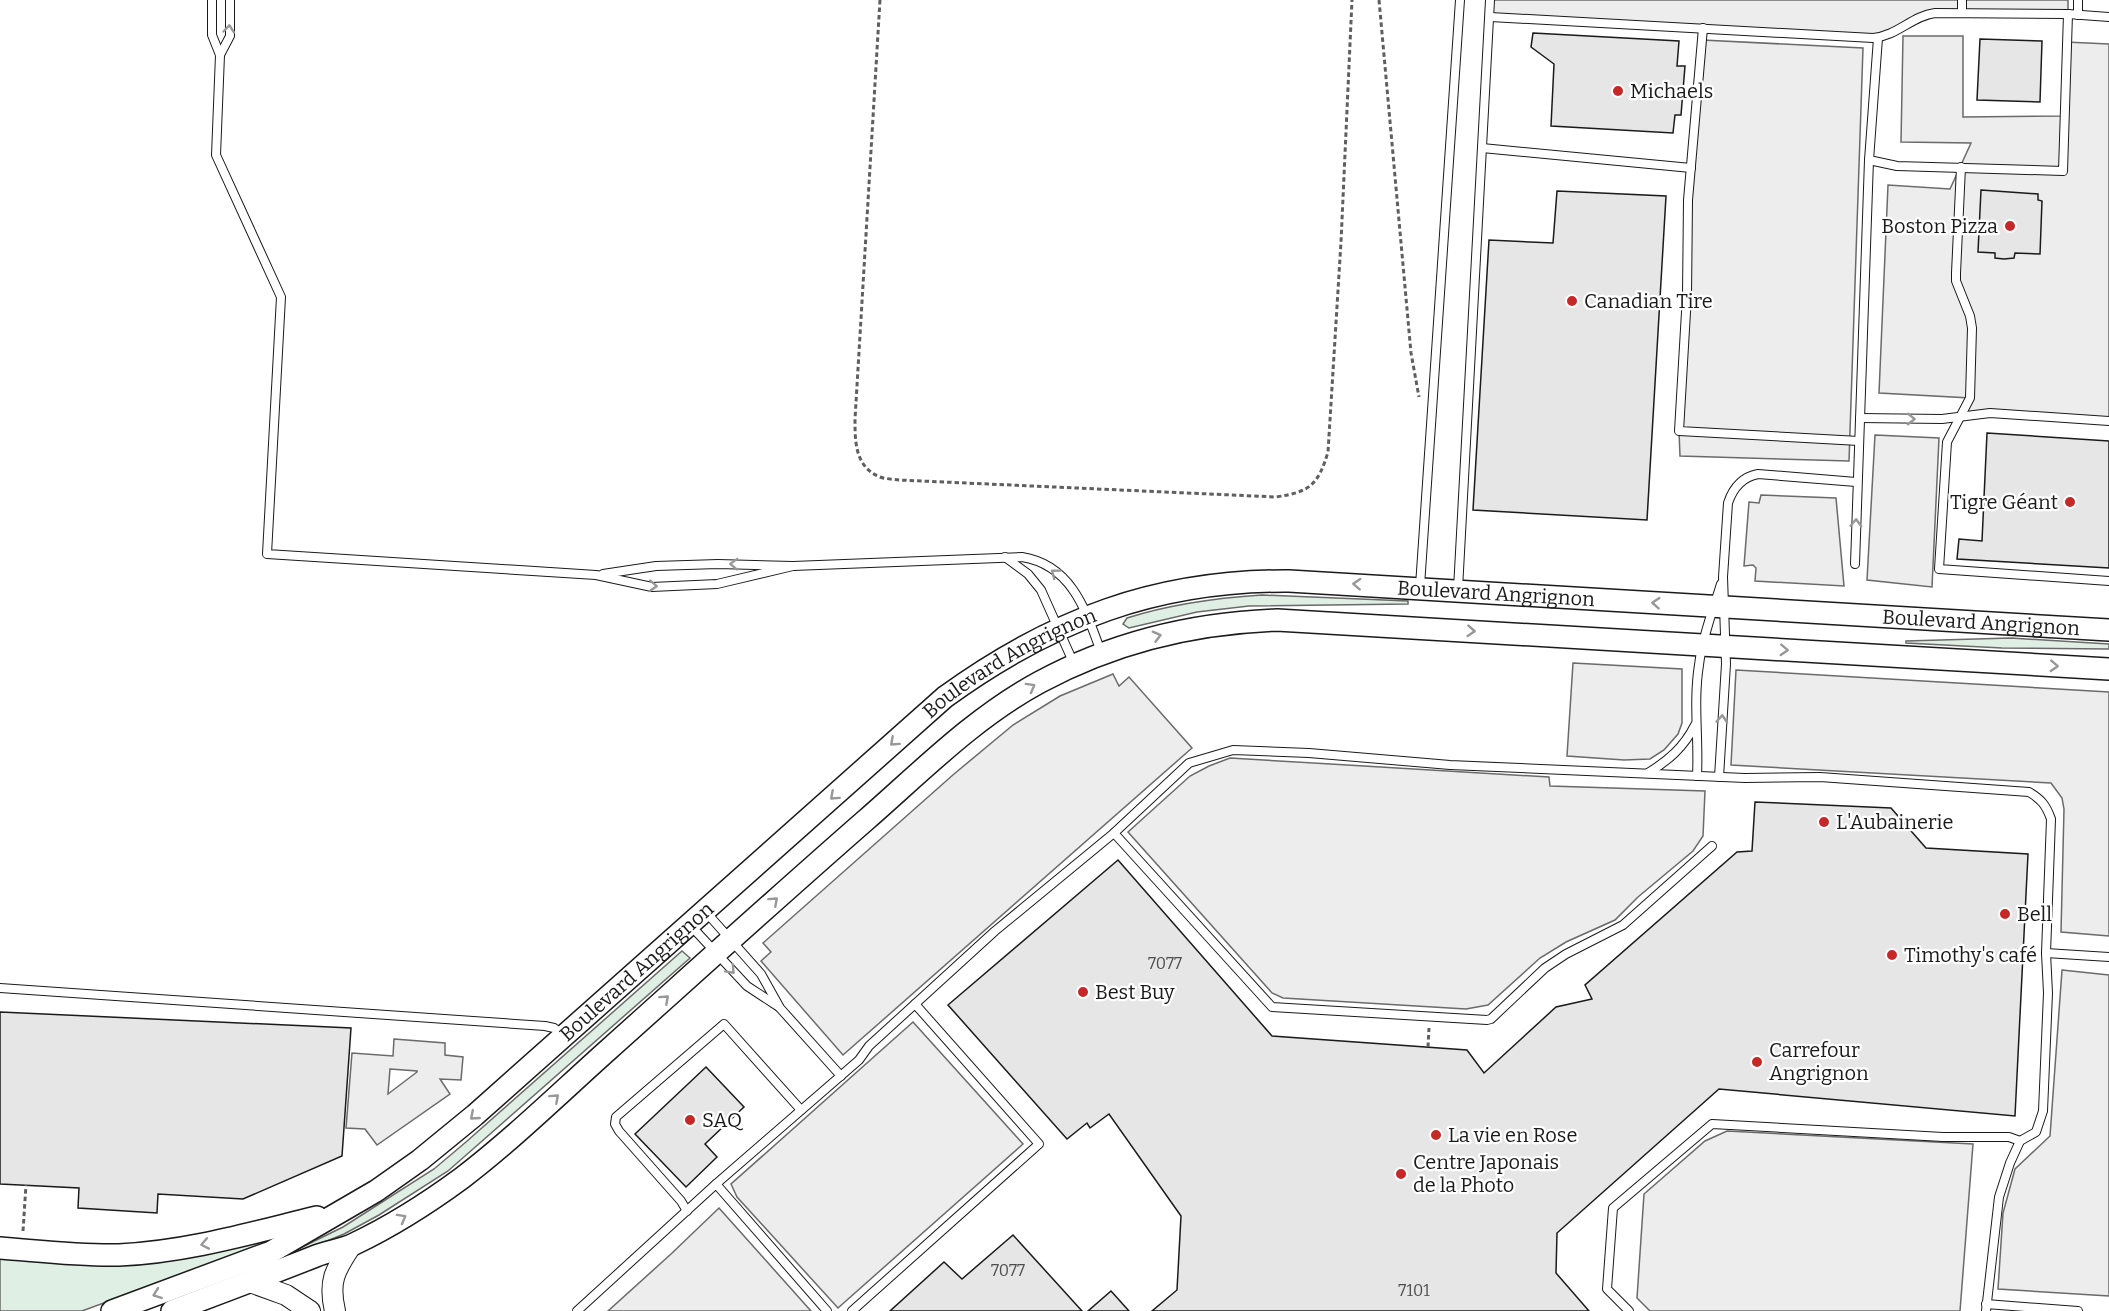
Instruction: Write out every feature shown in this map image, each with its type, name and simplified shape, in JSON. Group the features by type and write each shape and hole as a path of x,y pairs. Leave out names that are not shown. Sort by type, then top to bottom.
{"main road":[{"name":"Boulevard Angrignon","path":"112,1311 271,1251 343,1211 400,1175 446,1140 565,1036 945,697 998,661 1059,628 1088,616 1177,590 1234,582 1289,580 2109,630"},
{"name":"Boulevard Angrignon","path":"172,1311 322,1254 351,1246 417,1209 464,1176 981,720 1020,693 1075,665 1131,643 1181,630 1277,620 2109,669"},
{"path":"0,1248 101,1255 159,1251 213,1243 343,1211"}],"street":[{"path":"335,1311 332,1282 335,1270 351,1246"},
{"path":"250,1282 286,1295 310,1311"}],"lane":[{"path":"212,0 212,35 220,55 216,155 281,297 267,554 596,575 652,587 717,584 793,566"},
{"path":"220,55 230,36 230,0"},
{"path":"1420,588 1460,0"},
{"path":"1458,590 1490,0"},
{"path":"1962,0 1962,14"},
{"path":"2078,0 2078,15"},
{"path":"1490,17 1878,38 1896,32 1907,23 1924,15 2067,14 2109,17"},
{"path":"1869,160 1897,165 2063,171 2067,14"},
{"path":"1703,28 1688,200 1683,384 1679,431 1859,441"},
{"path":"1855,564 1856,482 1869,160 1878,38"},
{"path":"1482,148 1692,168"},
{"path":"1961,167 1956,281 1970,316 1972,328 1970,398 1947,442 1939,569 2109,581"},
{"path":"1860,418 1942,419 1990,413 2109,421"},
{"path":"1697,776 1698,742 1695,723 1699,664 1703,645 1719,606 1728,503 1731,493 1743,479 1758,474 1856,482"},
{"path":"1005,557 1034,581 1059,628 1075,665"},
{"path":"596,575 656,566 718,564 793,566 1023,557 1043,564 1072,587 1088,616 1102,654"},
{"path":"1719,606 1726,664 1719,777"},
{"path":"1647,774 1676,753 1689,737 1695,723"},
{"path":"577,1311 716,1184 842,1076 859,1060 869,1046 995,931 1114,833 1189,763 1233,750 1309,753 1450,765 1719,777 1820,777 2029,792 2040,798 2051,819 2043,1112 2036,1132 2020,1141 1999,1197 1986,1308 2078,1311"},
{"path":"1114,833 1272,1007 1487,1020 1491,1019 1552,963 1623,926 1712,846"},
{"path":"698,918 723,947 747,986 780,1008"},
{"path":"698,918 723,947 761,974 780,1008 842,1076"},
{"path":"2046,953 2109,957"},
{"path":"0,988 545,1026 554,1028 565,1036"},
{"path":"852,1311 1038,1144 915,1004"},
{"path":"687,1211 681,1201 619,1131 615,1124 616,1118 724,1023 801,1110"},
{"path":"1629,1311 1607,1289 1613,1208 1712,1124 1943,1137 2009,1137 2020,1141"},
{"path":"716,1184 828,1311"}],"path":[{"path":"879,0 855,419 857,455 867,468 880,477 898,480 1276,497 1298,494 1313,485 1322,472 1328,452 1341,242 1352,0"},
{"path":"1379,0 1411,353 1420,399"},
{"path":"1428,1047 1429,1029"},
{"path":"22,1241 26,1185"}],"green space":[{"path":"1262,595 1408,601 1408,604 1249,606 1197,612 1129,628 1123,624 1127,618 1177,605"},
{"path":"2011,638 2109,644 2109,649 2002,648 1906,643 1906,641"},
{"path":"682,951 690,958 448,1171 379,1215 344,1234 291,1256 290,1253 343,1227 434,1169"},
{"path":"262,1238 264,1244 82,1311 0,1311 0,1255"}],"shaded area":[{"path":"1490,0 2068,0 2068,14 1940,13 1878,38 1490,17"},
{"path":"1903,36 1963,36 1963,117 2063,116 2066,42 2109,44 2109,420 1962,416 1970,398 1879,393 1888,185 1950,189 1971,143 1901,142"},
{"path":"1702,40 1863,48 1849,461 1680,456 1688,200"},
{"path":"1875,435 1939,438 1932,587 1867,580"},
{"path":"1761,495 1836,498 1844,586 1755,581 1756,568 1753,565 1744,566 1749,502 1759,503"},
{"path":"1573,663 1682,669 1682,723 1678,734 1664,750 1650,759 1624,760 1567,756"},
{"path":"1736,670 2109,692 2109,936 2061,932 2064,809 2062,798 2051,783 1731,765"},
{"path":"1113,674 1119,686 1129,677 1192,748 843,1055 761,961 771,952 763,943 954,774 1013,725 1060,696"},
{"path":"1230,758 1549,777 1550,786 1705,791 1703,836 1693,851 1638,897 1615,920 1566,942 1540,958 1488,1005 1466,1009 1283,998 1272,993 1128,832 1190,776"},
{"path":"2062,970 2109,975 2109,1296 1998,1289 2003,1213 2015,1169 2050,1136"},
{"path":"913,1022 1023,1144 838,1308 737,1197 731,1184"},
{"path":"394,1039 445,1043 445,1055 463,1057 461,1080 440,1079 450,1094 377,1145 365,1129 346,1128 352,1053 393,1056","holes":["390,1069 417,1072 388,1094"]},
{"path":"1727,1131 1973,1144 1960,1311 1650,1311 1637,1298 1644,1194 1705,1141"},
{"path":"719,1208 811,1311 608,1311 671,1254"}],"building":[{"name":"Michaels","path":"1533,33 1679,41 1677,66 1685,66 1681,115 1675,115 1673,133 1551,126 1554,64 1531,47"},
{"path":"1980,39 2042,41 2040,102 1977,100"},
{"name":"Boston Pizza","path":"1981,190 2038,194 2038,200 2042,201 2040,254 2015,253 2014,258 2004,259 1995,258 1995,253 1978,252"},
{"name":"Canadian Tire","path":"1557,191 1666,196 1647,520 1473,510 1489,240 1553,243"},
{"path":"1987,433 2109,441 2109,568 1957,559 1959,539 1982,541"},
{"name":"Carrefour Angrignon","path":"1755,802 1891,808 1926,848 2028,854 2015,1116 1719,1089 1557,1233 1556,1273 1589,1311 1152,1311 1177,1290 1181,1216 1109,1114 1090,1128 1087,1123 1067,1139 948,1005 1118,860 1272,1036 1467,1050 1484,1073 1556,1007 1592,999 1585,985 1737,852 1752,851"},
{"path":"0,1012 351,1028 342,1156 243,1199 158,1194 157,1213 78,1208 79,1188 0,1184"},
{"name":"SAQ","path":"706,1067 744,1107 705,1144 717,1157 686,1187 635,1134"},
{"path":"1013,1235 1082,1311 890,1311 944,1262 962,1279"},
{"path":"1111,1291 1129,1311 1088,1311"}],"place":[{"name":"Michaels","path":"1618,91"},
{"name":"Boston Pizza","path":"2010,226"},
{"name":"Canadian Tire","path":"1572,301"},
{"name":"Tigre Géant","path":"2070,502"},
{"name":"L'Aubainerie","path":"1824,822"},
{"name":"Bell","path":"2005,914"},
{"name":"Timothy's café","path":"1892,955"},
{"name":"Best Buy","path":"1083,992"},
{"name":"Carrefour Angrignon","path":"1757,1062"},
{"name":"SAQ","path":"690,1120"},
{"name":"La vie en Rose","path":"1436,1135"},
{"name":"Centre Japonais de la Photo","path":"1401,1174"}]}
